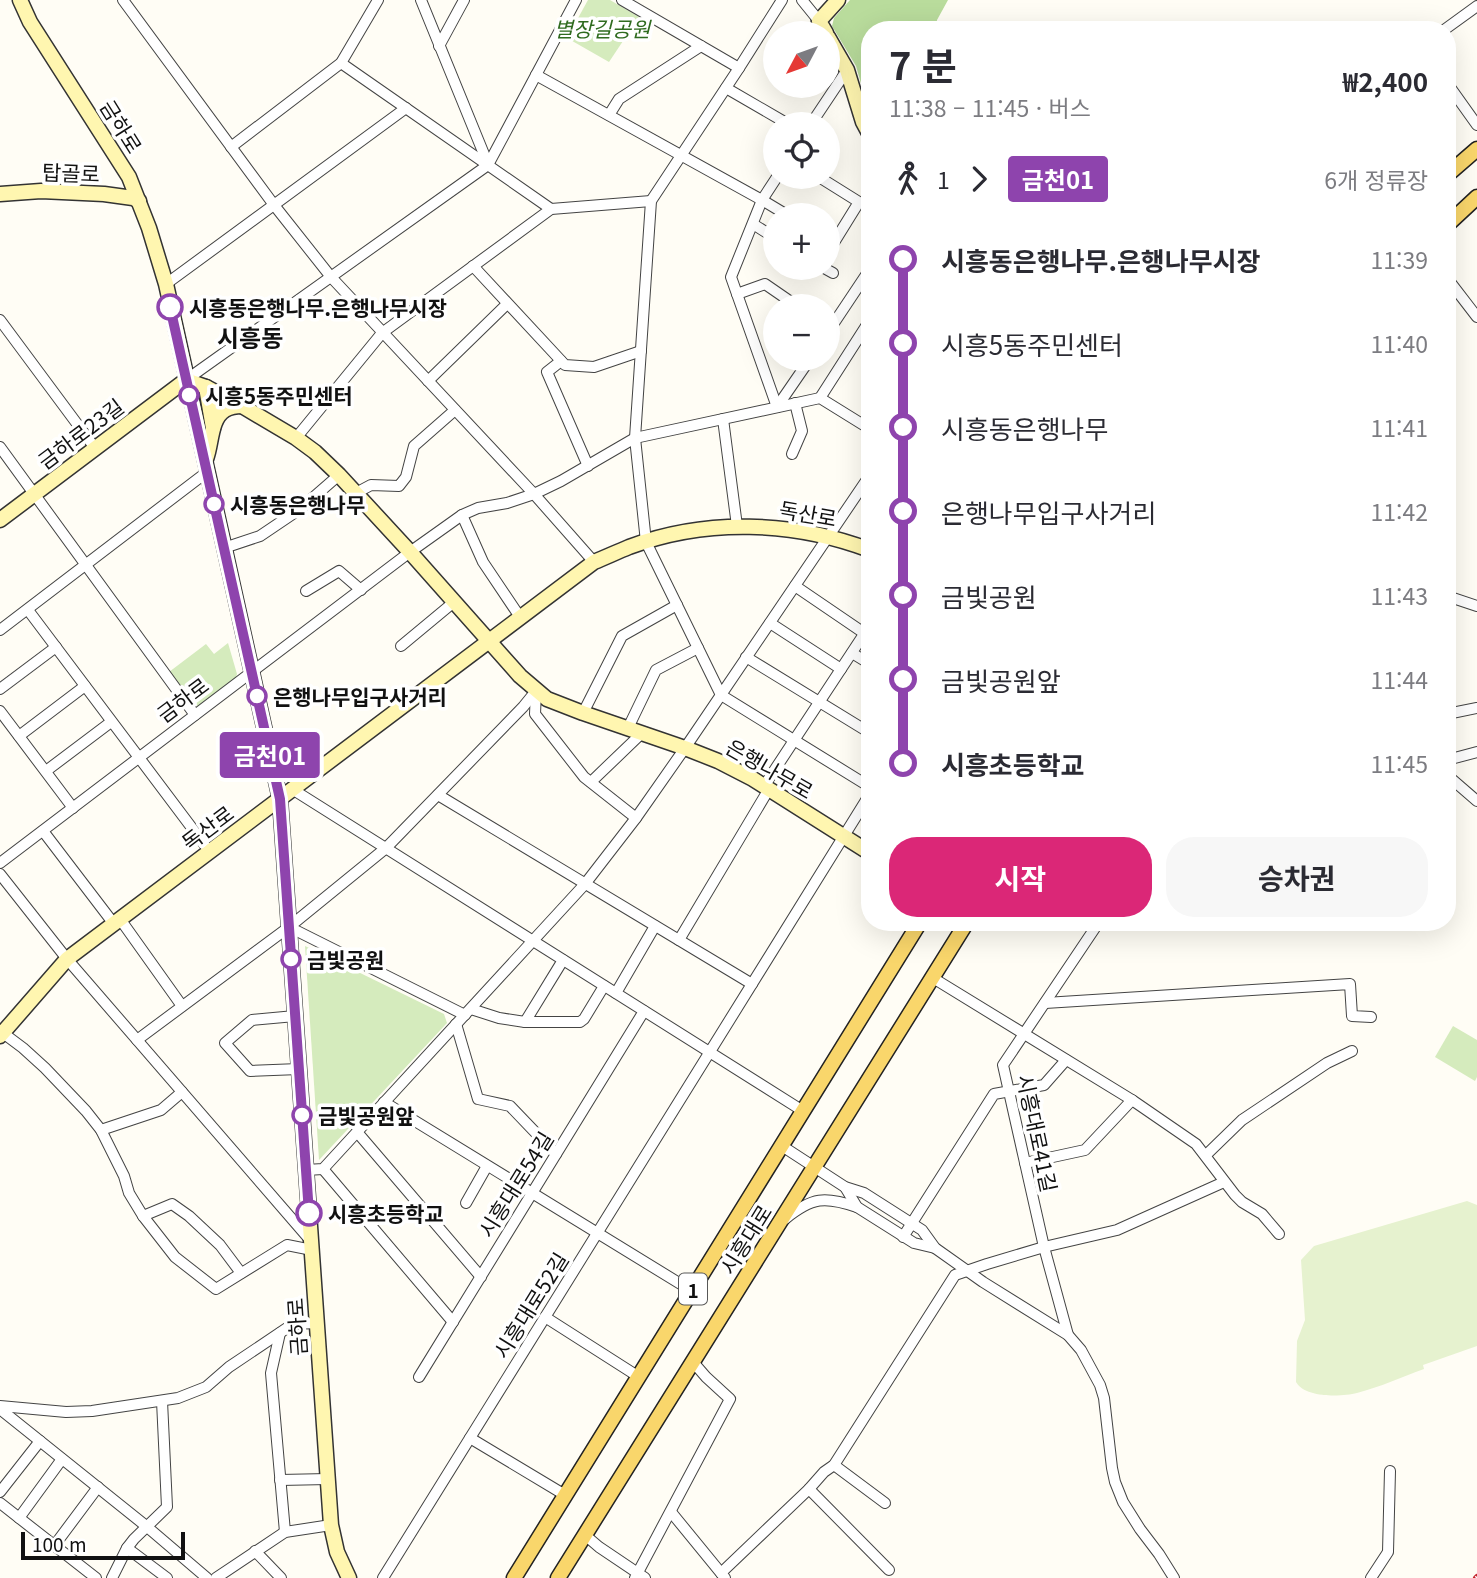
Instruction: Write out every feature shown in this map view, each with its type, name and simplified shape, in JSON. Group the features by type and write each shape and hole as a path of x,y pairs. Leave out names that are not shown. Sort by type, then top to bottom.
{"main road":[{"name":"금하로","path":"20,0 30,22 129,177 149,228 166,284 280,799 331,1525 337,1552 349,1578"},
{"path":"828,21 838,0"},
{"path":"840,58 847,70 861,116"},
{"path":"1456,167 1477,149"},
{"name":"탑골로","path":"0,194 41,191 104,194 139,201"},
{"path":"1456,217 1477,198"},
{"name":"은행나무로","path":"186,380 242,405 296,438 339,475 411,552 488,642 536,691 556,703 718,761 767,788 861,847"},
{"name":"금하로23길","path":"0,520 186,380"},
{"path":"206,387 213,430"},
{"path":"206,468 218,417 223,411 242,405"},
{"name":"독산로","path":"1,1035 67,959 594,562 630,547 685,532 737,526 776,527 829,536 861,547"},
{"name":"시흥대로","path":"514,1578 914,931"},
{"name":"시흥대로","path":"558,1578 962,931"}],"street":[{"path":"122,0 274,205 331,277 594,562"},
{"path":"231,147 341,63 378,0"},
{"path":"421,0 488,165"},
{"path":"439,46 464,0"},
{"path":"186,380 488,165 576,0"},
{"path":"622,0 739,68"},
{"path":"782,0 651,201 635,438 646,542 721,695 861,782"},
{"path":"802,0 817,21"},
{"path":"1456,21 1474,8"},
{"path":"609,115 619,99 701,46"},
{"path":"341,63 551,209"},
{"path":"819,112 847,70"},
{"path":"536,75 767,203"},
{"path":"726,88 767,112"},
{"path":"1456,96 1477,125"},
{"path":"166,284 406,108"},
{"path":"770,189 762,200 731,277 777,407"},
{"path":"838,189 859,202 840,233"},
{"path":"296,438 382,333 551,209 651,201"},
{"path":"752,224 763,231"},
{"path":"473,267 565,365 594,367 641,351"},
{"path":"840,314 861,282"},
{"path":"737,294 765,284 780,294"},
{"path":"1456,290 1477,317"},
{"path":"428,381 507,304"},
{"path":"0,320 95,449"},
{"path":"820,398 861,334"},
{"path":"561,361 547,372 588,466"},
{"path":"777,407 802,371"},
{"path":"252,673 462,515 478,508 534,494 635,438 820,398 861,423"},
{"path":"792,454 802,432 795,403"},
{"path":"356,493 372,485 399,486 406,477 414,446 455,410"},
{"path":"723,419 737,526"},
{"path":"0,447 195,715"},
{"path":"0,631 87,565 206,468"},
{"path":"224,548 260,536 300,509 339,475"},
{"path":"306,1170 323,1169 585,884 636,818 861,488"},
{"path":"462,515 483,562 520,617"},
{"path":"306,590 339,571 361,590"},
{"path":"795,586 861,625"},
{"path":"1456,599 1477,606"},
{"path":"401,646 454,602"},
{"path":"583,713 622,636 677,606"},
{"path":"28,610 210,852"},
{"path":"770,623 841,669"},
{"path":"679,940 795,740 861,639"},
{"path":"0,689 56,647"},
{"path":"628,728 656,670 698,648"},
{"path":"852,653 861,658"},
{"path":"746,657 861,727"},
{"name":"금하로","path":"0,863 252,673"},
{"path":"19,736 85,686"},
{"path":"536,691 535,714 584,777 636,818"},
{"path":"137,1040 289,927 386,848 536,691"},
{"path":"1456,712 1477,708"},
{"path":"0,711 73,808"},
{"path":"46,771 111,722"},
{"path":"591,782 642,733"},
{"path":"1456,758 1477,752"},
{"path":"1456,782 1475,796"},
{"path":"292,789 803,1111"},
{"path":"438,795 752,984"},
{"name":"시흥대로52길","path":"383,1578 861,808"},
{"path":"43,831 182,1006"},
{"path":"0,874 67,959 312,1246"},
{"path":"616,993 655,926"},
{"path":"289,927 468,1012 499,1018 525,1022 583,1021 604,986"},
{"name":"시흥대로41길","path":"1068,1335 1044,1247 1003,1065 1093,931"},
{"path":"525,1022 563,960"},
{"path":"933,978 1132,1100 1196,1144 1242,1202 1262,1214 1279,1234"},
{"path":"1045,1003 1350,984 1352,1016 1371,1017"},
{"name":"시흥대로54길","path":"419,1377 644,1011"},
{"path":"295,1016 252,1020 225,1043 250,1071 299,1069"},
{"path":"456,1024 478,1099 510,1107 556,1154"},
{"path":"1,1035 23,1048 86,1111 101,1130 124,1176 129,1193 143,1216 175,1258 216,1289 287,1245 312,1246"},
{"path":"1206,1155 1242,1120 1327,1063 1352,1051"},
{"path":"903,1237 994,1094 1044,1085 1066,1060"},
{"path":"101,1130 161,1110 182,1093"},
{"path":"1025,1163 1085,1150 1132,1100"},
{"path":"384,1102 692,1291"},
{"path":"357,1132 481,1277"},
{"path":"782,1146 845,1187 864,1193 922,1230 935,1248 983,1282 1068,1335 1081,1350 1100,1385 1112,1468 1123,1502 1174,1578"},
{"path":"466,1203 487,1166"},
{"path":"323,1169 453,1322"},
{"path":"671,1512 723,1575 834,1465 955,1275 1044,1247 1117,1230 1224,1182"},
{"path":"845,1187 858,1208"},
{"path":"779,1223 810,1201 840,1201 858,1208 914,1243 935,1248"},
{"path":"143,1216 172,1204 220,1245 241,1273"},
{"path":"545,1317 639,1377"},
{"path":"2,1410 92,1411 162,1401 206,1387 229,1367 293,1324 317,1323"},
{"path":"280,1333 271,1373 285,1532"},
{"path":"585,1535 639,1576 730,1399 693,1362"},
{"path":"112,1578 127,1548 167,1507 162,1401"},
{"path":"0,1424 2,1410"},
{"path":"2,1410 207,1578"},
{"path":"470,1438 565,1495"},
{"path":"0,1492 40,1441"},
{"path":"19,1518 62,1459"},
{"path":"834,1465 885,1503"},
{"path":"1371,1578 1388,1552 1390,1471"},
{"path":"280,1480 328,1479"},
{"path":"54,1546 98,1487"},
{"path":"809,1489 889,1570"},
{"path":"0,1503 96,1578"},
{"path":"216,1578 285,1532 331,1525"},
{"path":"127,1548 167,1578"},
{"path":"255,1551 281,1578"}],"green space":[{"name":"별장길공원","path":"588,0 610,0 639,17 609,62 567,38"},
{"path":"850,0 948,0 937,21 861,21 861,84 856,66 840,39 840,21 833,21"},
{"path":"228,643 237,674 234,683 199,707 169,672 206,644 214,654"},
{"name":"금빛공원","path":"305,946 444,1014 447,1023 319,1160"},
{"path":"1453,1026 1477,1040 1475,1081 1435,1057"},
{"path":"1467,1201 1477,1205 1477,1346 1357,1393 1324,1395 1301,1387 1296,1382 1297,1341 1305,1320 1301,1260 1314,1246"}],"bus line":[{"name":"금천01","path":"170,307 280,799 309,1213"}],"place":[{"name":"시흥동은행나무.은행나무시장","path":"170,307"},
{"name":"시흥5동주민센터","path":"189,395"},
{"name":"시흥동은행나무","path":"214,504"},
{"name":"은행나무입구사거리","path":"257,696"},
{"name":"금빛공원","path":"291,959"},
{"name":"금빛공원앞","path":"302,1115"},
{"name":"시흥초등학교","path":"309,1213"}],"district":[{"name":"시흥동","path":"250,336"}]}
